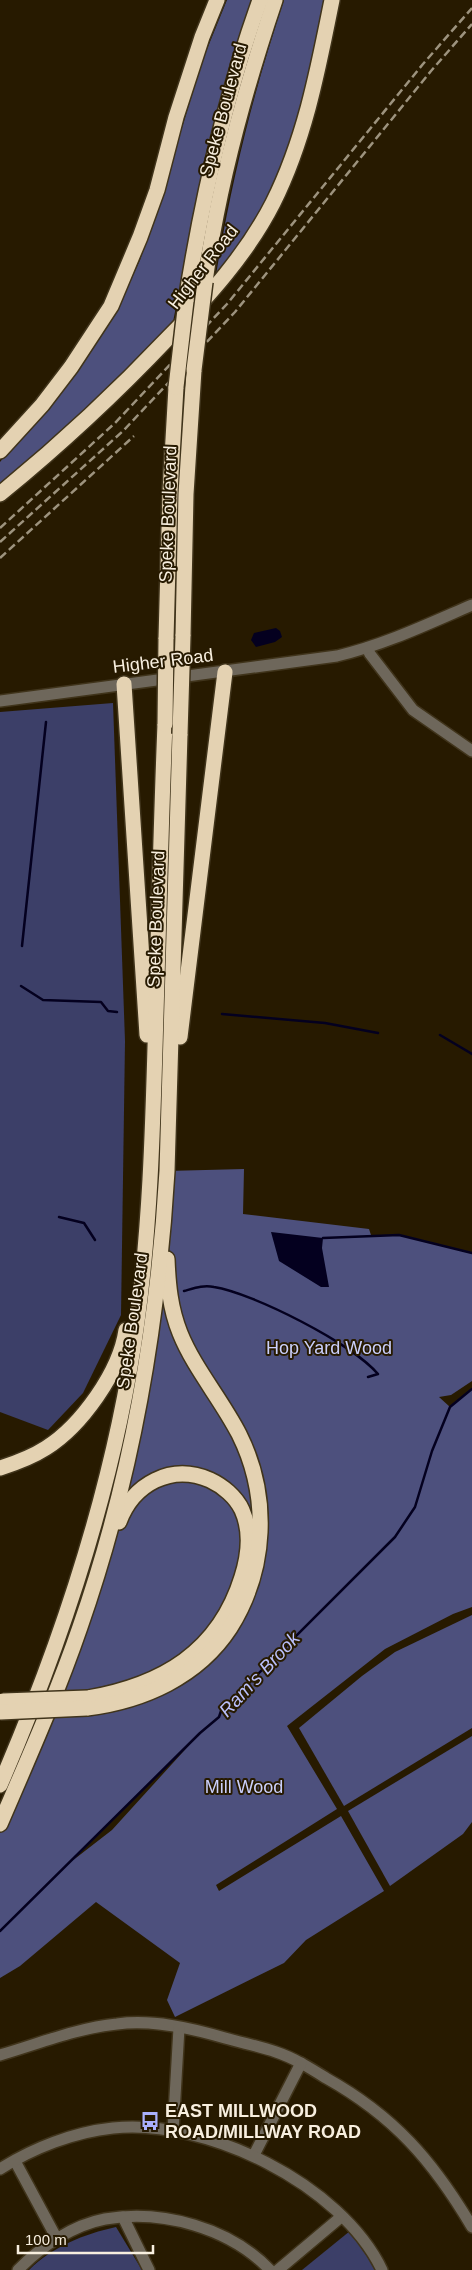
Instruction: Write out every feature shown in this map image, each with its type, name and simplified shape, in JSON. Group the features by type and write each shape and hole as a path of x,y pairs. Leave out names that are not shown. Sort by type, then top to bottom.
{"highway":[{"path":"0,451 42,405 111,306 140,237 157,190 182,99 202,37 217,0"},
{"name":"Speke Boulevard","path":"0,1785 57,1646 84,1563 103,1490 136,1326 151,1176 154,1111 170,492 176,387 195,240 215,146 246,38 260,0"},
{"name":"Speke Boulevard","path":"0,1824 56,1692 93,1586 121,1488 151,1334 164,1217 169,1127 186,494 194,370 211,237 231,148 258,49 275,0"},
{"name":"Higher Road","path":"0,494 61,444 148,360 207,298 242,253 272,204 297,148 314,86 332,0"},
{"path":"169,1127 225,672"},
{"path":"124,684 143,982 154,1111"},
{"path":"0,1468 24,1460 46,1448 64,1434 91,1403 110,1374 126,1336 151,1176"},
{"path":"1,1705 87,1703 112,1705 149,1694 198,1664 216,1646 236,1619 245,1601 258,1562 261,1522 259,1498 254,1475 239,1434 196,1363 176,1321 169,1291 164,1217"},
{"path":"56,1692 127,1504 146,1484 171,1474 188,1474 219,1484 232,1495 242,1509 247,1524 248,1538 245,1568 228,1611 202,1647 167,1673 87,1703"}],"street":[{"name":"Higher Road","path":"0,701 337,656 367,648 472,605"},
{"path":"367,648 413,710 472,751"},
{"path":"0,2055 92,2028 148,2022 198,2031 268,2050 301,2063 353,2093 389,2120 431,2165 451,2191 472,2227"},
{"path":"173,2131 179,2028"},
{"path":"254,2155 301,2063"},
{"path":"0,2169 38,2148 75,2135 103,2129 140,2127 197,2136 254,2155 309,2188 356,2232 377,2260 382,2270"},
{"path":"15,2161 57,2239"},
{"path":"123,2216 149,2270"},
{"path":"18,2270 28,2260 57,2239 103,2219 123,2216 185,2222 217,2233 257,2256 270,2270"},
{"path":"278,2270 341,2217"}],"shaded area":[{"path":"276,628 280,631 282,637 275,642 256,647 251,640 254,633"},
{"path":"113,703 125,1041 121,1315 83,1393 48,1430 0,1412 0,712"},
{"path":"271,1232 323,1238 322,1248 329,1287 321,1287 279,1261"},
{"path":"116,2227 142,2270 29,2270 69,2242 92,2233"},
{"path":"350,2231 376,2270 302,2270"}],"green space":[{"path":"227,0 252,0 224,87 206,153 173,322 130,368 64,431 0,487 0,462 78,368 105,330 124,295 140,260 203,59"},
{"path":"284,0 324,0 304,99 288,150 262,206 240,242 216,275 244,136"},
{"name":"Hop Yard Wood","path":"244,1169 243,1214 369,1229 371,1235 399,1235 472,1253 472,1381 451,1395 439,1397 450,1407 472,1389 472,1607 453,1614 385,1649 287,1726 337,1809 216,1885 219,1891 341,1816 384,1891 306,1940 284,1963 175,2017 167,2000 180,1963 96,1902 20,1966 0,1978 0,1824 53,1710 95,1708 125,1702 162,1687 187,1672 209,1653 227,1631 242,1607 253,1580 259,1552 260,1522 247,1524 247,1553 241,1580 230,1606 216,1629 197,1650 176,1667 151,1680 105,1695 82,1697 56,1692 99,1564 131,1436 154,1306 162,1239 167,1171","holes":["202,1731 112,1830 72,1861"]},
{"name":"Mill Wood","path":"472,1615 472,1728 344,1806 299,1728 362,1676 395,1652"},
{"path":"472,1736 472,1822 463,1834 390,1886 348,1811"}],"waterway":[{"path":"22,946 46,722"},
{"path":"21,986 43,1000 101,1002 108,1011 117,1012"},
{"path":"222,1014 325,1023 378,1033"},
{"path":"440,1035 472,1054"},
{"path":"59,1217 84,1223 95,1240"},
{"path":"323,1238 399,1235 472,1253"},
{"path":"184,1291 210,1286 231,1291 276,1309 347,1349 378,1374 368,1377"},
{"name":"Ram's Brook","path":"0,1931 200,1733 219,1717 221,1711 395,1537 415,1507 432,1451 450,1407 472,1389"}],"railway":[{"path":"0,528 115,423 227,304 423,64 472,8"},
{"path":"0,542 123,431 235,312 431,71 472,24"},
{"path":"0,558 134,436"}],"place":[{"name":"EAST MILLWOOD ROAD/MILLWAY ROAD","path":"150,2121"}]}
